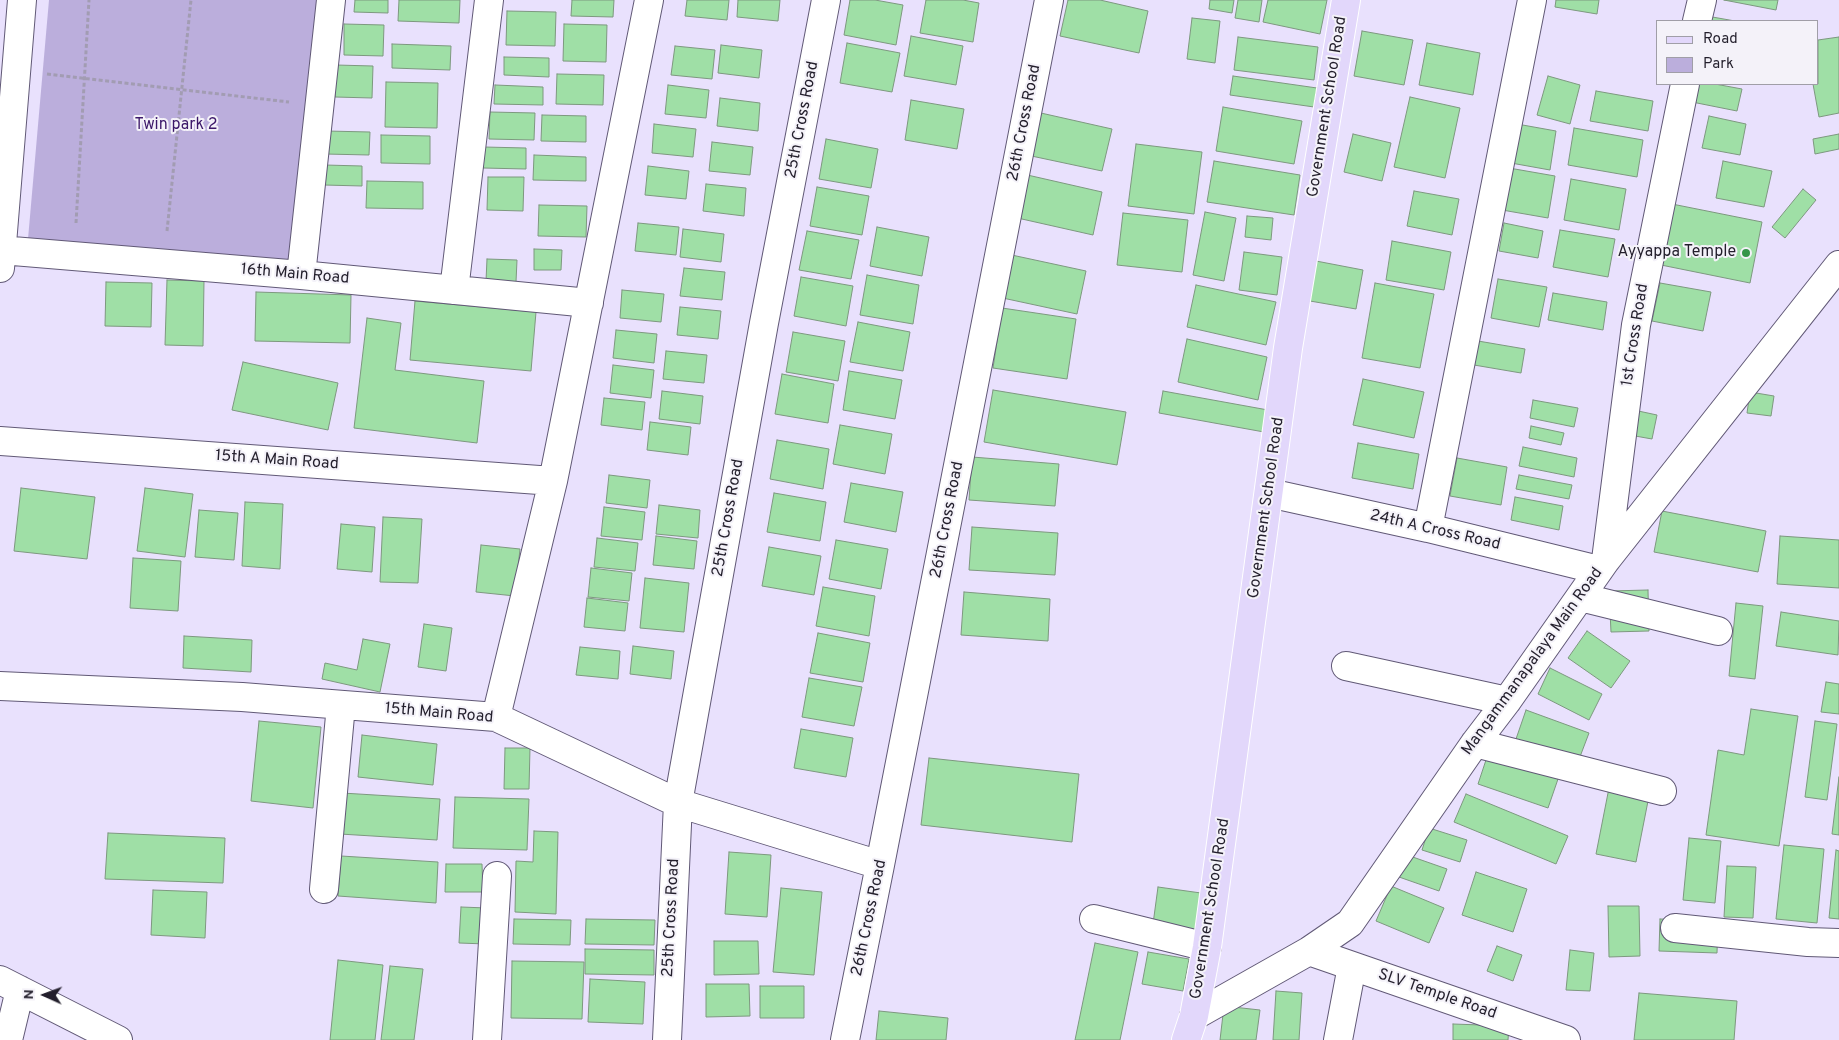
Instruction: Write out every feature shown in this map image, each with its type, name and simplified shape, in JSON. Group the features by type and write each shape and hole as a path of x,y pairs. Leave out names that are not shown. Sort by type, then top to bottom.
{"main road":[{"name":"Government School Road","path":"1190,1028 1207,947 1288,348 1346,0"}],"street":[{"path":"0,257 22,0"},
{"path":"301,275 331,0"},
{"path":"454,290 489,0"},
{"path":"496,718 554,481 649,0"},
{"name":"25th Cross Road","path":"667,1040 678,803 764,323 826,0"},
{"name":"26th Cross Road","path":"845,1040 1049,0"},
{"path":"1428,528 1532,0"},
{"path":"1698,20 1702,0"},
{"name":"1st Cross Road","path":"1603,565 1636,325 1685,85"},
{"name":"16th Main Road","path":"0,257 301,275 589,303"},
{"name":"Mangammanapalaya Main Road","path":"1190,1028 1350,923 1476,742 1603,565 1839,265"},
{"name":"15th A Main Road","path":"0,441 554,481"},
{"name":"24th A Cross Road","path":"1269,493 1603,565"},
{"path":"1580,597 1718,631"},
{"path":"1346,666 1507,701"},
{"name":"15th Main Road","path":"0,686 242,697 496,718 678,803 880,864"},
{"path":"324,889 341,705"},
{"path":"1476,742 1662,791"},
{"path":"487,1040 497,876"},
{"path":"1094,919 1207,947"},
{"path":"1675,928 1808,942 1839,943"},
{"name":"SLV Temple Road","path":"1309,951 1566,1040"},
{"path":"1338,1040 1352,966"},
{"path":"8,1040 10,985 118,1040"}],"path":[{"path":"84,224 75,223 89,0"},
{"path":"167,232 192,0"},
{"path":"84,78 294,102"},
{"path":"158,231 176,232"}],"green space":[{"name":"Twin park 2","path":"49,0 317,0 294,263 28,239"}],"building":[{"path":"355,0 388,0 388,13 354,12"},
{"path":"399,0 460,0 459,23 398,21"},
{"path":"572,0 614,0 613,17 571,16"},
{"path":"687,0 729,0 727,20 685,16"},
{"path":"738,0 780,0 778,21 737,17"},
{"path":"850,0 875,0 903,5 896,45 844,35"},
{"path":"926,0 963,0 979,3 973,42 920,33"},
{"path":"1068,0 1100,0 1148,11 1139,53 1060,36"},
{"path":"1210,0 1234,0 1232,13 1209,9"},
{"path":"1238,0 1262,0 1259,22 1235,18"},
{"path":"1268,0 1327,0 1320,34 1263,22"},
{"path":"1556,0 1599,0 1597,14 1555,7"},
{"path":"1724,0 1778,0 1776,10"},
{"path":"507,11 556,12 555,46 506,45"},
{"path":"1701,15 1729,20 1700,20"},
{"path":"1192,18 1220,21 1215,63 1187,59"},
{"path":"344,24 384,25 383,56 344,55"},
{"path":"564,24 607,25 606,62 563,61"},
{"path":"1362,31 1413,40 1404,85 1354,76"},
{"path":"911,36 963,46 956,85 904,76"},
{"path":"1238,37 1318,47 1314,80 1234,70"},
{"path":"1839,37 1839,113 1819,117 1813,85 1819,85 1819,40"},
{"path":"847,43 900,53 892,92 840,83"},
{"path":"1427,43 1480,53 1473,95 1419,85"},
{"path":"392,44 451,46 450,70 392,68"},
{"path":"721,45 762,50 759,78 718,73"},
{"path":"675,46 715,50 712,79 671,75"},
{"path":"504,57 549,58 549,77 504,75"},
{"path":"336,65 373,66 372,98 335,97"},
{"path":"557,74 604,75 603,105 556,104"},
{"path":"1233,76 1317,88 1314,107 1230,95"},
{"path":"1548,76 1580,85 1570,124 1537,115"},
{"path":"386,82 438,83 437,128 385,127"},
{"path":"495,85 543,87 543,105 494,104"},
{"path":"668,85 709,90 706,118 665,114"},
{"path":"1685,85 1720,85 1742,89 1737,111 1682,100"},
{"path":"1596,91 1653,101 1648,131 1590,121"},
{"path":"1410,97 1460,108 1445,178 1394,167"},
{"path":"720,98 760,103 758,131 717,126"},
{"path":"911,100 964,109 957,149 905,140"},
{"path":"1223,107 1302,121 1294,164 1216,151"},
{"path":"1032,111 1112,129 1102,171 1022,154"},
{"path":"490,112 535,113 534,140 489,139"},
{"path":"542,115 586,116 586,142 541,141"},
{"path":"1709,116 1746,124 1740,155 1702,148"},
{"path":"654,124 696,129 693,157 652,153"},
{"path":"1517,124 1556,131 1550,170 1511,163"},
{"path":"1574,128 1643,140 1637,177 1568,165"},
{"path":"326,131 370,132 369,155 325,154"},
{"path":"1353,134 1391,143 1382,181 1344,172"},
{"path":"1839,134 1839,149 1815,154 1813,139"},
{"path":"381,135 430,136 430,164 381,163"},
{"path":"826,139 878,149 871,188 819,179"},
{"path":"712,142 753,147 750,175 709,171"},
{"path":"1136,144 1202,152 1194,214 1128,206"},
{"path":"484,147 526,148 526,169 483,168"},
{"path":"534,155 586,157 586,181 533,180"},
{"path":"1214,161 1300,175 1294,215 1207,202"},
{"path":"1723,161 1772,171 1764,207 1716,198"},
{"path":"325,165 362,166 362,186 324,185"},
{"path":"648,166 689,171 686,199 645,195"},
{"path":"1509,168 1555,176 1548,218 1502,210"},
{"path":"1023,174 1102,192 1093,235 1013,217"},
{"path":"488,177 524,177 523,211 487,210"},
{"path":"1571,179 1626,189 1619,230 1564,220"},
{"path":"367,181 423,182 423,209 366,208"},
{"path":"706,184 746,188 744,216 703,211"},
{"path":"817,187 869,196 862,235 810,226"},
{"path":"1803,189 1816,200 1785,238 1772,227"},
{"path":"1414,191 1459,199 1452,235 1407,226"},
{"path":"1672,204 1762,222 1750,283 1661,265"},
{"path":"539,205 587,206 586,237 538,236"},
{"path":"1205,212 1236,218 1224,281 1193,275"},
{"path":"1123,213 1188,220 1182,272 1117,265"},
{"path":"1247,216 1273,218 1271,240 1245,237"},
{"path":"638,223 679,227 676,255 635,251"},
{"path":"1504,223 1543,231 1538,258 1499,251"},
{"path":"877,227 929,237 922,276 870,266"},
{"path":"683,229 724,234 721,262 680,257"},
{"path":"1560,230 1615,239 1608,277 1553,267"},
{"path":"807,231 859,240 851,279 799,270"},
{"path":"1392,241 1451,252 1444,290 1386,280"},
{"path":"534,249 562,250 561,270 534,270"},
{"path":"1244,252 1282,257 1277,295 1239,290"},
{"path":"1007,254 1086,271 1077,314 998,297"},
{"path":"487,259 517,260 516,282 486,281"},
{"path":"1316,261 1363,270 1356,309 1310,301"},
{"path":"684,268 725,272 722,300 680,296"},
{"path":"867,275 919,285 913,324 860,315"},
{"path":"801,277 853,286 846,326 794,316"},
{"path":"1498,279 1547,287 1539,327 1491,318"},
{"path":"167,280 204,281 203,346 165,345"},
{"path":"106,282 152,283 151,327 105,326"},
{"path":"1375,283 1434,294 1420,368 1362,358"},
{"path":"1660,283 1711,292 1703,331 1652,321"},
{"path":"1196,285 1276,302 1266,345 1187,327"},
{"path":"622,290 664,294 661,322 620,318"},
{"path":"256,292 351,295 350,343 255,341"},
{"path":"1553,293 1607,302 1603,330 1548,320"},
{"path":"415,301 536,312 531,371 410,360"},
{"path":"680,307 721,311 718,339 677,335"},
{"path":"1002,308 1076,319 1067,379 993,368"},
{"path":"367,318 401,323 395,370 484,381 477,443 354,428"},
{"path":"858,322 910,332 903,371 850,362"},
{"path":"616,330 657,334 654,363 613,358"},
{"path":"793,332 845,341 838,381 786,372"},
{"path":"1187,339 1267,357 1258,400 1178,382"},
{"path":"1478,341 1525,349 1521,373 1474,365"},
{"path":"666,351 707,355 704,383 663,379"},
{"path":"243,362 338,383 328,430 232,410"},
{"path":"613,365 654,370 651,398 610,393"},
{"path":"849,371 902,380 895,419 843,410"},
{"path":"782,374 834,384 828,423 775,414"},
{"path":"1363,379 1424,392 1414,438 1353,425"},
{"path":"993,390 1126,412 1117,465 984,442"},
{"path":"662,391 703,396 700,424 659,419"},
{"path":"1163,391 1268,410 1264,432 1159,413"},
{"path":"1750,392 1774,396 1771,416 1747,413"},
{"path":"604,398 645,402 642,430 601,425"},
{"path":"1533,400 1578,408 1574,427 1530,418"},
{"path":"1629,409 1657,415 1652,439 1624,434"},
{"path":"650,422 691,427 688,455 647,450"},
{"path":"840,425 892,434 885,474 833,464"},
{"path":"1531,426 1564,433 1561,445 1529,438"},
{"path":"777,440 829,449 823,489 770,479"},
{"path":"1358,443 1419,454 1413,489 1352,478"},
{"path":"1523,447 1577,458 1574,477 1519,466"},
{"path":"972,457 1059,464 1055,506 969,500"},
{"path":"1457,458 1507,467 1501,505 1450,496"},
{"path":"609,475 650,480 647,508 606,503"},
{"path":"1519,475 1572,485 1569,499 1516,489"},
{"path":"851,483 903,492 896,532 844,522"},
{"path":"21,488 95,497 87,559 14,551"},
{"path":"145,488 193,494 185,557 137,551"},
{"path":"774,493 826,502 820,541 767,532"},
{"path":"1515,497 1563,506 1559,530 1511,520"},
{"path":"245,502 283,504 280,569 242,566"},
{"path":"659,505 700,510 698,538 656,534"},
{"path":"604,507 645,512 642,540 601,536"},
{"path":"199,510 238,513 234,560 195,557"},
{"path":"1662,511 1766,531 1758,572 1654,552"},
{"path":"383,517 422,519 418,583 380,582"},
{"path":"341,524 375,527 372,572 337,569"},
{"path":"972,527 1058,533 1055,575 969,570"},
{"path":"656,536 697,541 694,569 653,565"},
{"path":"1780,536 1839,540 1839,588 1777,584"},
{"path":"597,538 638,543 635,571 594,567"},
{"path":"836,540 888,549 881,589 829,579"},
{"path":"481,545 520,549 515,596 476,592"},
{"path":"769,547 821,556 814,595 762,586"},
{"path":"133,558 181,561 178,611 130,608"},
{"path":"591,568 632,573 629,601 588,597"},
{"path":"645,578 689,583 684,632 640,628"},
{"path":"823,587 875,596 869,636 816,626"},
{"path":"1648,590 1649,631 1611,632 1609,591"},
{"path":"964,592 1050,599 1048,641 961,635"},
{"path":"587,598 628,603 625,631 584,627"},
{"path":"1736,603 1763,606 1755,679 1729,676"},
{"path":"1781,612 1839,621 1838,655 1776,646"},
{"path":"424,624 452,628 446,671 418,667"},
{"path":"1587,631 1630,661 1611,688 1568,658"},
{"path":"818,633 870,643 863,682 810,673"},
{"path":"184,636 252,640 251,672 183,668"},
{"path":"363,639 390,644 380,692 322,679 325,663 357,670"},
{"path":"633,646 674,651 671,679 630,674"},
{"path":"580,647 620,651 618,679 576,675"},
{"path":"1550,668 1602,694 1589,720 1538,694"},
{"path":"809,678 862,687 854,726 802,717"},
{"path":"1826,682 1839,684 1839,714 1821,712"},
{"path":"1751,709 1798,716 1779,846 1706,835 1718,750 1744,755"},
{"path":"1526,710 1589,733 1578,762 1516,739"},
{"path":"259,721 321,727 313,808 251,801"},
{"path":"1815,721 1837,724 1827,800 1805,797"},
{"path":"801,729 853,738 846,777 794,768"},
{"path":"362,735 437,744 433,785 358,777"},
{"path":"505,748 530,748 529,789 504,789"},
{"path":"1488,754 1558,779 1548,808 1478,784"},
{"path":"929,758 1079,774 1072,842 921,825"},
{"path":"1839,777 1839,835 1832,834"},
{"path":"1609,788 1649,796 1636,862 1596,854"},
{"path":"342,793 440,799 437,840 340,834"},
{"path":"1466,794 1568,836 1556,864 1454,822"},
{"path":"455,797 529,799 527,850 453,848"},
{"path":"1429,828 1467,840 1460,862 1422,850"},
{"path":"534,831 558,832 556,914 515,912 516,861 533,862"},
{"path":"108,833 225,838 223,883 105,879"},
{"path":"1689,838 1721,841 1715,903 1683,900"},
{"path":"1784,845 1824,849 1817,923 1776,919"},
{"path":"1836,850 1839,851 1839,919 1829,918"},
{"path":"729,852 771,855 767,917 725,914"},
{"path":"1407,855 1447,869 1439,891 1399,877"},
{"path":"341,856 438,862 436,903 338,896"},
{"path":"446,864 482,864 483,892 445,892"},
{"path":"1727,866 1756,867 1753,918 1724,917"},
{"path":"1476,872 1527,889 1513,932 1462,915"},
{"path":"1391,886 1444,908 1429,943 1376,921"},
{"path":"1158,887 1201,893 1195,930 1153,924"},
{"path":"781,888 822,892 814,975 773,972"},
{"path":"153,890 207,892 205,938 151,935"},
{"path":"1608,906 1639,906 1640,956 1609,957"},
{"path":"461,907 487,908 486,944 459,943"},
{"path":"514,919 571,920 570,945 513,944"},
{"path":"586,919 655,920 654,945 585,944"},
{"path":"1660,919 1718,921 1717,953 1659,951"},
{"path":"714,941 758,941 759,974 714,975"},
{"path":"1095,943 1138,952 1120,1040 1075,1040"},
{"path":"1497,946 1522,955 1513,981 1487,971"},
{"path":"585,949 654,950 654,975 585,974"},
{"path":"1570,950 1594,953 1590,991 1566,990"},
{"path":"1148,952 1189,959 1183,991 1142,984"},
{"path":"338,960 383,965 375,1040 330,1040"},
{"path":"512,961 584,962 582,1019 511,1018"},
{"path":"390,966 423,969 414,1040 381,1040"},
{"path":"590,979 645,982 643,1024 588,1022"},
{"path":"706,984 749,984 750,1016 706,1017"},
{"path":"760,986 804,986 804,1018 760,1018"},
{"path":"1276,991 1302,993 1299,1040 1273,1040"},
{"path":"1639,993 1737,1001 1734,1040 1634,1040"},
{"path":"1224,1006 1260,1010 1256,1040 1220,1040"},
{"path":"879,1011 948,1018 946,1040 876,1040"},
{"path":"1453,1024 1509,1026 1508,1040 1453,1040"}],"place":[{"name":"Ayyappa Temple","path":"1746,253"}]}
